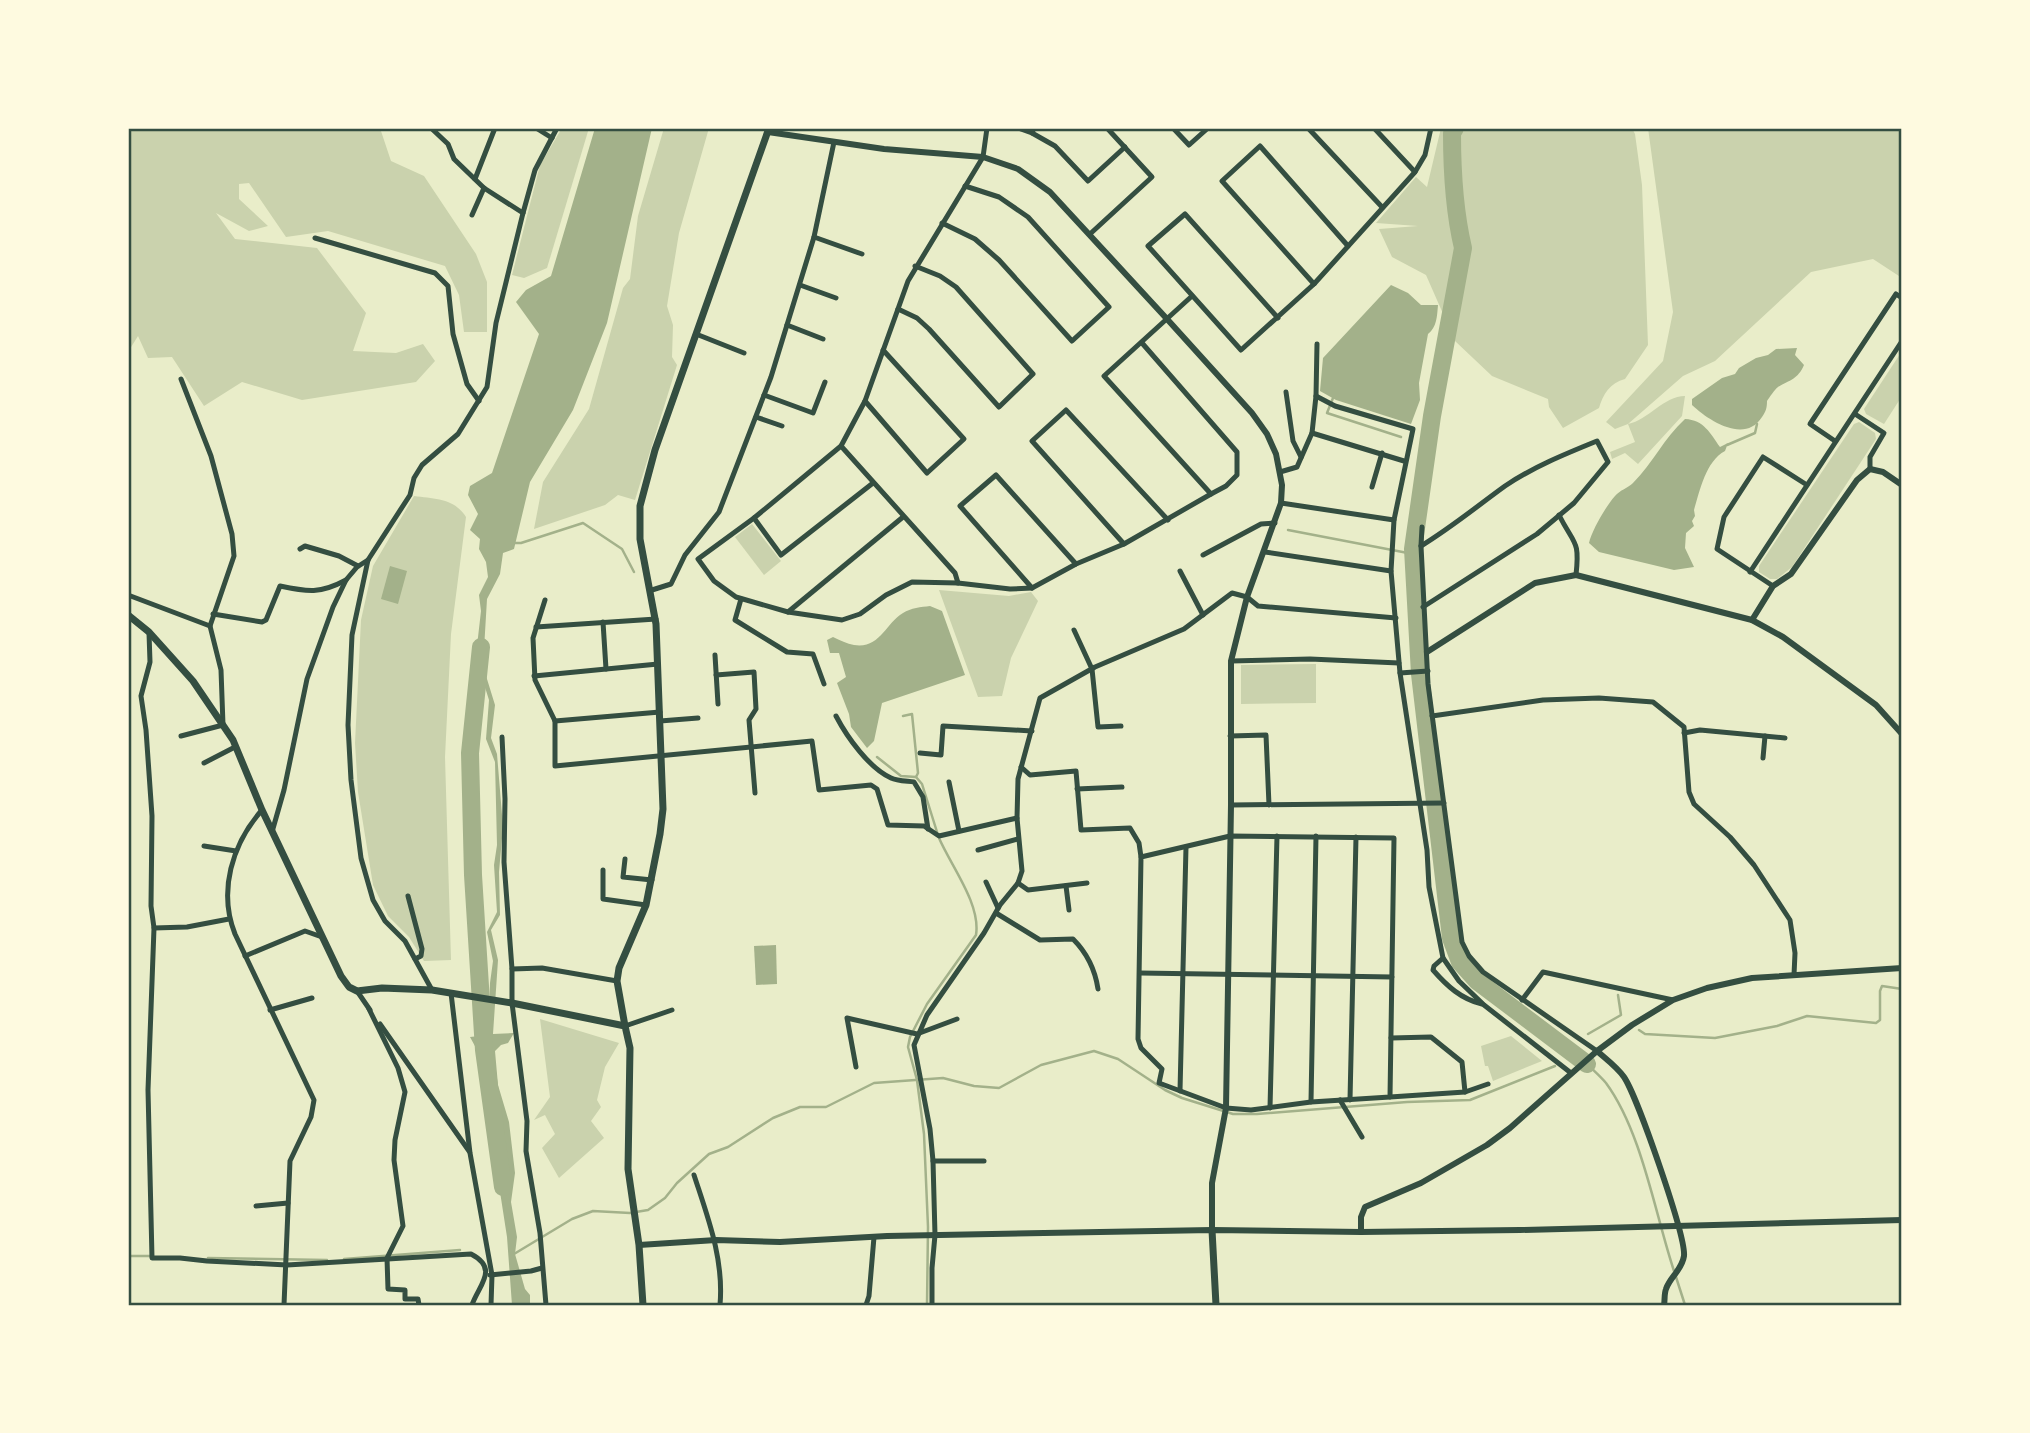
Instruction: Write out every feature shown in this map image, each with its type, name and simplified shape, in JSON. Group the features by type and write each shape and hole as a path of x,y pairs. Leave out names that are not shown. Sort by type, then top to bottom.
{"main road":[{"path":"643,1305 639,1245 628,1168 631,1048 617,981 619,968 646,905 663,809 656,619 640,539 640,506 655,450 769,130"},
{"path":"128,615 149,632 193,681 223,725 322,937 349,987 357,991 382,988 432,990 625,1026"},
{"path":"1212,1230 1216,1305"}],"street":[{"path":"431,128 448,144 454,159 484,188 523,213"},
{"path":"475,179 495,128"},
{"path":"536,128 552,138"},
{"path":"432,990 405,942 385,921 366,882 351,780 348,725 352,635 368,560 410,495 414,478 422,465 458,434 487,387 496,323 523,213 535,170 557,128"},
{"path":"987,128 983,157 915,266 865,401 841,446 754,518 698,559 714,581 730,595 788,612 842,620 860,614 886,595 912,582 1032,588 1124,544 1226,486 1237,475 1237,452 1142,343"},
{"path":"1018,128 1033,130 1055,146 1088,181 1125,147"},
{"path":"1090,234 1152,177 1107,128"},
{"path":"1173,128 1189,145 1208,128"},
{"path":"1308,128 1382,207"},
{"path":"1374,128 1415,172"},
{"path":"1278,318 1185,214 1148,246 1241,350 1278,318 1314,284 1415,172 1425,155 1431,128"},
{"path":"769,130 884,149 983,157 1018,169 1051,192 1167,319 1267,434 1276,454 1283,485 1281,503 1247,597 1231,661 1226,1108 1212,1183 1212,1230"},
{"path":"652,590 671,584 685,555 719,512 764,395 800,285 814,237 834,142"},
{"path":"1314,284 1222,181 1259,146 1348,246"},
{"path":"942,223 975,239 999,260 1072,341 1109,307 1028,217 999,197 965,186"},
{"path":"472,215 484,188"},
{"path":"814,237 862,254"},
{"path":"315,239 435,273 447,286 453,334 467,384 480,401"},
{"path":"898,309 917,318 929,329 999,407 1033,374 956,287 940,276 915,266"},
{"path":"800,285 836,298"},
{"path":"1835,442 1810,424 1896,294 1902,298"},
{"path":"1192,296 1104,376 1211,494"},
{"path":"787,325 823,339"},
{"path":"696,334 744,353"},
{"path":"1750,572 1902,341"},
{"path":"1280,472 1297,467 1312,433 1317,344"},
{"path":"865,401 927,473 964,439 883,350"},
{"path":"181,379 211,456 232,534 234,556 210,626 221,670 223,725 181,736"},
{"path":"764,395 813,413 825,382"},
{"path":"1286,392 1293,441 1301,457"},
{"path":"1316,396 1335,406 1413,429 1394,520 1391,572 1400,673 1427,850 1429,887 1443,958 1459,981 1484,1005 1573,1072"},
{"path":"1124,544 1032,441 1066,410 1168,520"},
{"path":"1752,620 1773,586 1791,574 1803,560 1857,480 1870,469 1870,457 1884,433 1855,414"},
{"path":"756,417 782,426"},
{"path":"1312,433 1405,461"},
{"path":"1420,546 1454,526 1506,485 1552,459 1597,441 1608,462 1574,503 1537,534 1423,607"},
{"path":"841,446 955,573 958,583"},
{"path":"1372,487 1382,453"},
{"path":"1773,586 1717,549 1724,517 1763,457 1807,485"},
{"path":"1870,469 1883,472 1902,485"},
{"path":"1032,588 960,506 996,475 1076,565"},
{"path":"754,518 781,555 873,483"},
{"path":"1281,503 1394,520"},
{"path":"1559,515 1575,540 1578,552 1576,575"},
{"path":"788,612 903,517"},
{"path":"1203,555 1261,524 1275,523"},
{"path":"1422,527 1420,546 1423,607 1432,716 1462,942 1469,956 1483,972 1597,1051 1616,1067 1629,1086 1670,1197 1684,1253 1682,1265 1668,1285 1664,1305"},
{"path":"300,549 305,546 340,556 358,566"},
{"path":"1265,552 1391,572"},
{"path":"272,832 284,790 307,679 333,607 346,580 358,566 368,560"},
{"path":"1180,571 1203,615"},
{"path":"1427,652 1535,583 1576,575 1752,620 1783,637 1876,705 1902,733"},
{"path":"212,614 262,622 266,620 280,586 308,592 329,589 346,580"},
{"path":"932,1305 935,1235 933,1161 930,1129 914,1045 927,1015 1018,883 1021,871 1017,818 1018,779 1040,698 1092,669 1184,629 1231,593 1247,597 1258,606 1396,618"},
{"path":"128,595 210,626"},
{"path":"741,599 735,620 787,652 813,654 824,684"},
{"path":"545,600 533,638 534,676 555,721 555,766 812,741 819,790 871,785 877,789 888,825 923,826 939,836 1017,818"},
{"path":"536,627 656,619"},
{"path":"603,622 606,669"},
{"path":"1074,631 1092,669 1098,727 1121,726"},
{"path":"149,632 150,662 141,696 152,816 151,906 154,928 148,1090 152,1258 288,1265 471,1254 481,1259 488,1275 472,1305"},
{"path":"715,655 718,704"},
{"path":"1231,661 1310,659 1399,663"},
{"path":"534,676 658,664"},
{"path":"1400,673 1428,671"},
{"path":"716,675 754,672 756,709 749,720 755,793"},
{"path":"1432,716 1543,700 1599,698 1653,702 1684,727 1689,792 1694,804 1730,837 1754,865 1790,920 1795,953 1794,975"},
{"path":"555,721 660,712"},
{"path":"836,716 867,759 892,779 914,782 923,797 928,829"},
{"path":"660,721 698,718"},
{"path":"920,753 940,755 943,726 1031,731"},
{"path":"1685,733 1700,730 1785,738"},
{"path":"1230,736 1266,735 1269,805"},
{"path":"1763,758 1765,736"},
{"path":"502,737 504,862 512,1003 527,1121 526,1151 540,1233 546,1305"},
{"path":"204,763 235,747"},
{"path":"1021,767 1030,775 1076,771 1081,830 1130,828 1139,843 1138,1039 1141,1048 1162,1069 1159,1083 1226,1108 1251,1110 1311,1102 1465,1092 1488,1084"},
{"path":"949,782 959,831"},
{"path":"1077,789 1122,787"},
{"path":"1231,805 1444,803"},
{"path":"262,810 247,831 231,865 227,900 229,919 314,1100 310,1117 290,1161 288,1265 284,1305"},
{"path":"1141,857 1230,836 1394,838 1390,1097"},
{"path":"1270,1108 1276,836"},
{"path":"1311,1102 1316,836"},
{"path":"1350,1100 1356,837"},
{"path":"978,850 1018,839"},
{"path":"204,845 236,852"},
{"path":"1180,1091 1186,847"},
{"path":"625,859 622,877 652,880"},
{"path":"603,870 603,899 646,905"},
{"path":"986,882 997,910 1040,940 1073,939 1083,950 1096,974 1098,989"},
{"path":"1018,883 1028,890 1087,883"},
{"path":"1066,886 1069,910"},
{"path":"408,896 422,948 421,956 415,959"},
{"path":"154,928 187,928 229,919"},
{"path":"245,956 305,932 322,937"},
{"path":"1443,958 1433,970 1468,1001 1484,1005"},
{"path":"512,969 542,968 617,981"},
{"path":"1362,1232 1361,1217 1365,1207 1420,1183 1487,1145 1597,1051 1673,1000 1707,988 1752,978 1902,968"},
{"path":"1522,1000 1543,972 1673,1000"},
{"path":"1140,973 1392,977"},
{"path":"357,991 470,1153"},
{"path":"453,994 470,1153 491,1305"},
{"path":"270,1010 312,998"},
{"path":"369,1009 398,1068 405,1092 395,1140 394,1160 403,1226 387,1258 388,1289 405,1290 405,1299 418,1299 419,1305"},
{"path":"625,1026 672,1010"},
{"path":"837,1016 917,1034 957,1019"},
{"path":"847,1018 856,1067"},
{"path":"1391,1038 1431,1037 1462,1062 1465,1092"},
{"path":"1340,1100 1362,1136"},
{"path":"933,1161 984,1161"},
{"path":"694,1175 716,1240 720,1305"},
{"path":"256,1206 288,1203"},
{"path":"639,1245 716,1240 780,1242 935,1235 1212,1230 1362,1232 1597,1229 1902,1220"},
{"path":"866,1305 874,1237"},
{"path":"488,1275 542,1268"}],"shaded area":[{"path":"128,128 380,128 391,161 424,176 476,254 487,282 487,332 464,332 459,295 445,266 328,231 286,237 249,183 239,184 239,199 268,226 249,231 216,213 235,239 317,248 366,313 353,351 396,353 423,344 435,361 416,382 302,400 242,382 204,406 172,357 148,358 138,336 128,352"},
{"path":"562,128 589,128 547,268 524,278 512,275 540,165"},
{"path":"595,128 652,128 607,323 573,410 530,482 514,549 503,553 500,574 487,599 483,666 495,705 491,738 497,754 503,827 499,872 500,915 491,930 498,960 493,1034 514,1033 508,1043 495,1051 498,1085 509,1122 515,1173 511,1202 517,1237 515,1254 525,1289 530,1295 530,1305 512,1305 507,1237 496,1166 504,1163 502,1132 488,1048 476,1048 470,1037 488,1035 493,961 487,932 497,912 494,865 497,845 495,762 486,739 489,700 478,665 477,646 481,611 479,595 488,577 486,562 479,549 480,539 470,530 478,514 468,495 470,486 492,473 539,334 516,302 526,290 551,276"},
{"path":"664,128 709,128 679,233 667,306 673,325 672,357 677,365 635,500 618,495 605,505 534,529 543,482 589,409 623,288 630,279 638,216"},
{"path":"1441,128 1632,128 1635,134 1642,185 1648,345 1625,379 1608,390 1599,408 1563,428 1549,407 1548,399 1492,376 1455,341 1426,275 1392,257 1379,229 1418,226 1376,223 1416,177 1427,187"},
{"path":"1648,128 1902,128 1902,278 1873,259 1811,272 1715,361 1683,376 1628,424 1615,429 1606,422 1663,361 1673,312"},
{"path":"1391,285 1408,293 1421,305 1438,305 1435,325 1428,334 1419,383 1420,400 1411,424 1336,400 1320,391 1323,358"},
{"path":"1797,348 1795,355 1804,365 1802,370 1775,390 1755,425 1746,429 1727,427 1692,405 1692,399 1722,378 1735,374 1739,368 1756,358 1768,355 1776,349"},
{"path":"1902,351 1902,396 1884,424 1866,414 1864,409"},
{"path":"1685,396 1682,416 1638,464 1625,453 1612,459 1610,452 1635,442 1628,424 1670,400"},
{"path":"1685,419 1702,425 1720,447 1728,443 1725,451 1708,469 1694,510 1694,526 1686,533 1685,548 1694,567 1674,570 1599,552 1589,543 1611,500 1631,485"},
{"path":"1859,422 1875,433 1876,439 1792,567 1777,579 1770,579 1759,572 1759,566 1854,424"},
{"path":"414,496 450,503 466,517 451,634 445,757 451,960 424,961 409,937 388,916 373,885 358,792 355,743 361,620 373,566"},
{"path":"752,524 781,561 764,575 735,537"},
{"path":"390,566 407,571 398,604 381,599"},
{"path":"939,590 1009,596 1031,592 1038,601 1011,658 1002,696 978,697"},
{"path":"930,606 942,611 965,675 882,703 874,741 867,748 851,727 837,683 846,677 839,653 830,653 827,640 833,637 854,645 870,643 903,613"},
{"path":"1316,664 1316,703 1241,704 1241,665"},
{"path":"776,945 777,984 756,985 754,946"},
{"path":"540,1019 619,1043 605,1067 597,1100 601,1107 591,1121 604,1138 559,1178 542,1148 555,1134 545,1115 534,1120 550,1097"},
{"path":"1511,1036 1542,1061 1493,1081 1488,1066 1485,1066 1481,1046"}],"waterway":[{"path":"1455,128 1452,133 1453,177 1463,248 1432,416 1413,549 1420,674 1451,938 1460,962 1477,981 1587,1064"},
{"path":"1333,398 1327,413 1401,437"},
{"path":"1727,445 1755,433 1757,424"},
{"path":"515,543 583,523 622,549 634,572"},
{"path":"1288,530 1413,554"},
{"path":"481,647 470,753 473,875 484,1050 503,1187"},
{"path":"903,716 912,714 918,773 916,777 922,784 937,832"},
{"path":"877,757 901,776 916,777"},
{"path":"927,1305 928,1227 924,1134 917,1080 908,1047 910,1037 927,1004 976,935 970,898 939,838"},
{"path":"1639,1030 1645,1034 1715,1038 1777,1026 1807,1016 1876,1023 1880,1020 1882,986 1902,989"},
{"path":"1588,1034 1621,1015 1618,995"},
{"path":"514,1254 572,1219 593,1211 630,1213 648,1210 665,1198 677,1183 709,1154 728,1147 773,1118 800,1107 826,1107 874,1083 943,1078 974,1086 999,1088 1041,1065 1094,1051 1118,1059 1182,1098 1233,1114 1257,1114 1407,1102 1470,1100 1555,1066"},
{"path":"1587,1064 1606,1083 1629,1125 1674,1271"},
{"path":"344,1259 460,1250"},
{"path":"128,1256 152,1256"},
{"path":"208,1258 327,1260"},
{"path":"1676,1277 1685,1305"}]}
